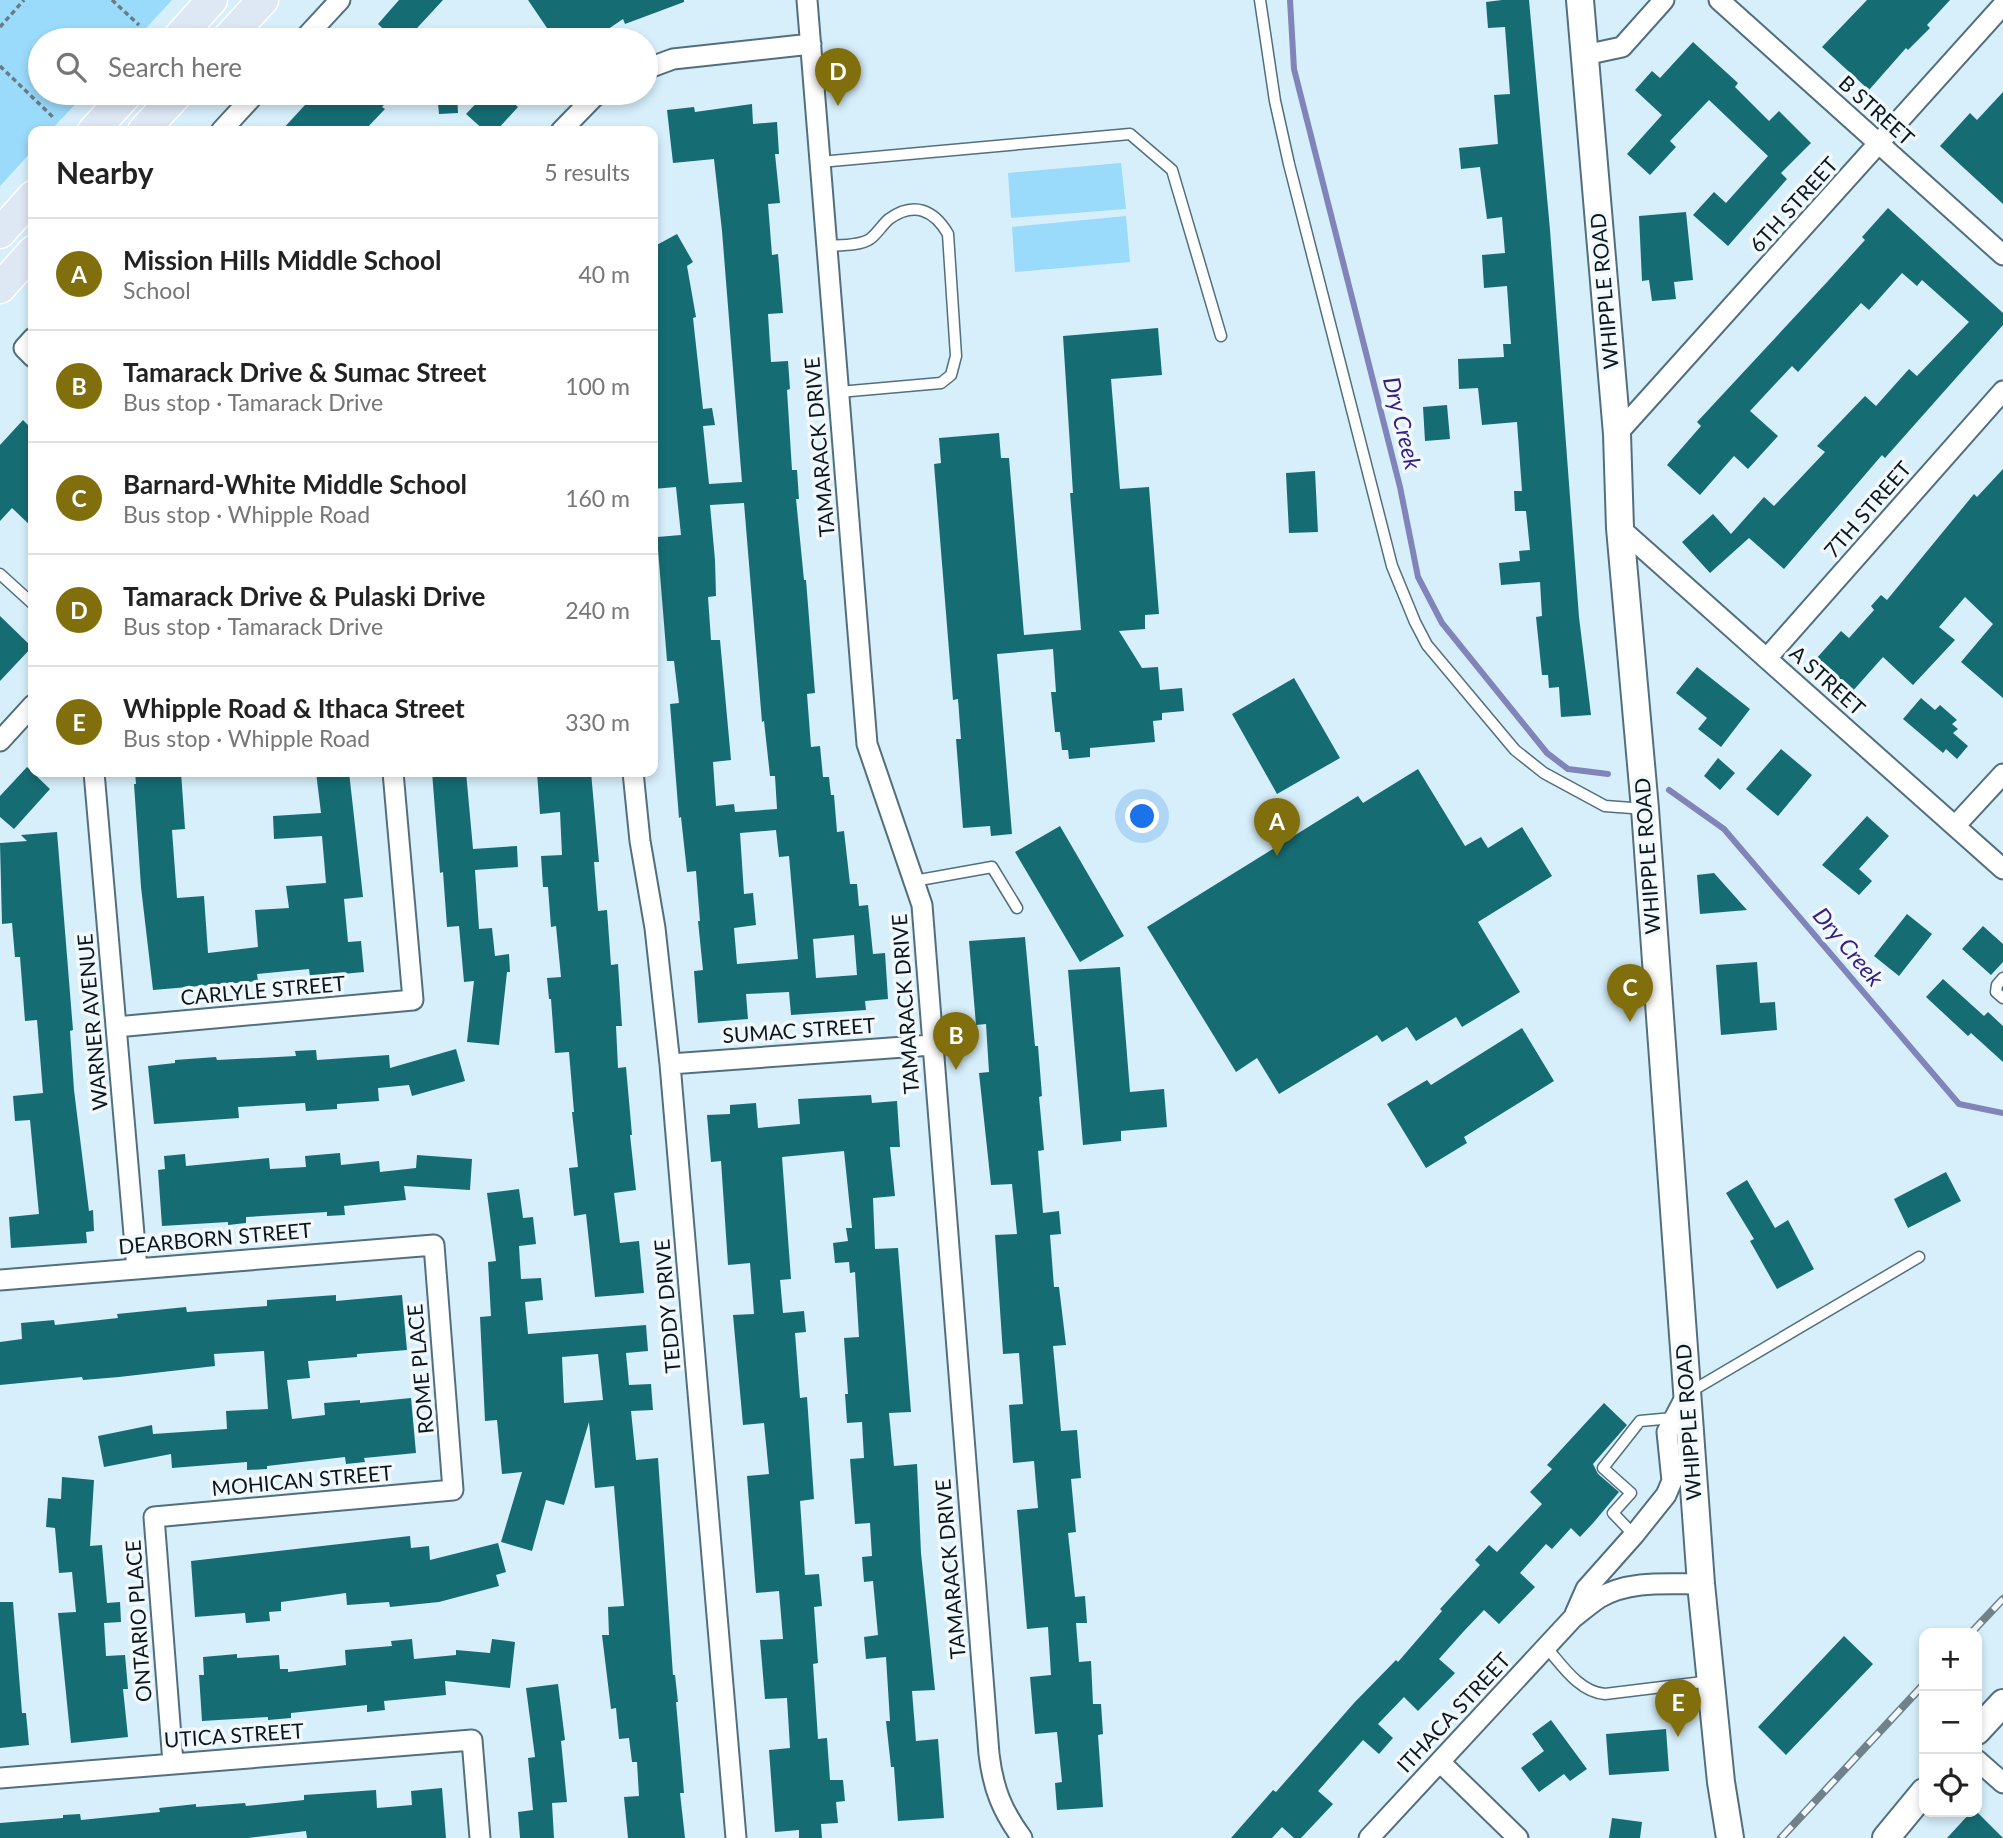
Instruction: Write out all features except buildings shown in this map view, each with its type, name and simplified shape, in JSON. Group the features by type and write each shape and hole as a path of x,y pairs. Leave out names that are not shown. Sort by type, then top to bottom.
{"main road":[{"path":"187,28 212,0"},
{"path":"237,28 263,0"},
{"name":"WHIPPLE ROAD","path":"1580,0 1617,434 1620,528 1645,809 1701,1584 1721,1782 1730,1838"},
{"path":"98,126 117,105"},
{"path":"148,126 167,105"},
{"path":"0,233 28,202"},
{"path":"0,288 28,257"},
{"path":"1982,1726 2003,1703"},
{"path":"1886,1838 1919,1798"}],"street":[{"path":"314,28 340,0"},
{"name":"TAMARACK DRIVE","path":"807,0 867,744 922,905 992,1782 1022,1838"},
{"path":"1585,55 1622,47 1664,0"},
{"name":"B STREET","path":"1719,0 2003,256"},
{"name":"6TH STREET","path":"1617,434 2003,5"},
{"path":"658,65 673,59 811,44"},
{"path":"226,126 245,105"},
{"path":"566,126 587,105"},
{"name":"7TH STREET","path":"1767,658 2003,391"},
{"name":"A STREET","path":"1620,528 2003,869"},
{"path":"0,741 28,710"},
{"path":"1955,826 2003,774"},
{"name":"WARNER AVENUE","path":"94,777 137,1269"},
{"name":"CARLYLE STREET","path":"116,1027 413,1000 393,777"},
{"name":"TEDDY DRIVE","path":"634,777 640,841 655,928 670,1064 736,1838"},
{"name":"SUMAC STREET","path":"670,1064 932,1045"},
{"name":"DEARBORN STREET","path":"0,1280 434,1245"},
{"name":"ROME PLACE","path":"434,1245 453,1490"},
{"name":"ITHACA STREET","path":"1573,1618 1586,1589 1665,1496 1672,1481 1667,1432 1687,1394"},
{"name":"MOHICAN STREET","path":"154,1517 453,1490"},
{"name":"ONTARIO PLACE","path":"154,1517 173,1763"},
{"name":"ITHACA STREET","path":"1369,1838 1573,1618 1600,1598 1622,1588 1646,1584 1701,1584"},
{"name":"UTICA STREET","path":"0,1778 472,1740 480,1838"},
{"path":"1440,1762 1518,1838"},
{"path":"1982,1764 2003,1783"}],"lane":[{"path":"1260,0 1275,101 1289,164 1392,566 1415,622 1427,645 1515,750 1545,774 1605,806 1645,809"},
{"path":"820,162 1130,134 1172,170 1221,336"},
{"path":"827,246 868,241 888,220 902,212 918,210 929,212 939,219 948,234 956,356 951,375 941,383 839,392"},
{"path":"0,574 28,599"},
{"path":"914,881 992,867 1017,908"},
{"path":"2003,978 1997,985 1996,992 2003,998"},
{"path":"1687,1394 1919,1257"},
{"path":"1634,1535 1613,1513 1631,1493 1603,1468 1640,1421 1674,1418"},
{"path":"1546,1647 1586,1690 1595,1693 1712,1681"}],"path":[{"path":"0,27 24,0"},
{"path":"112,0 139,25"},
{"path":"0,66 28,93"},
{"path":"40,105 55,119"}],"shaded area":[{"path":"0,0 172,0 146,28 28,28 28,105 75,105 55,126 28,126 28,155 0,186"},
{"path":"1121,163 1126,209 1011,218 1008,173"},
{"path":"1126,216 1130,262 1015,272 1012,227"}],"waterway":[{"name":"Dry Creek","path":"1290,0 1294,69 1400,487 1418,577 1442,623 1547,753 1568,769 1608,774"},
{"name":"Dry Creek","path":"1669,790 1724,829 1959,1104 2003,1113"}],"railway":[{"path":"1976,1628 2003,1599"},
{"path":"1781,1838 1919,1689"}],"place":[{"name":"Tamarack Drive & Pulaski Drive","path":"838,106"},
{"name":"Mission Hills Middle School","path":"1277,856"},
{"name":"Barnard-White Middle School","path":"1630,1022"},
{"name":"Tamarack Drive & Sumac Street","path":"956,1070"},
{"name":"Whipple Road & Ithaca Street","path":"1678,1737"}]}
